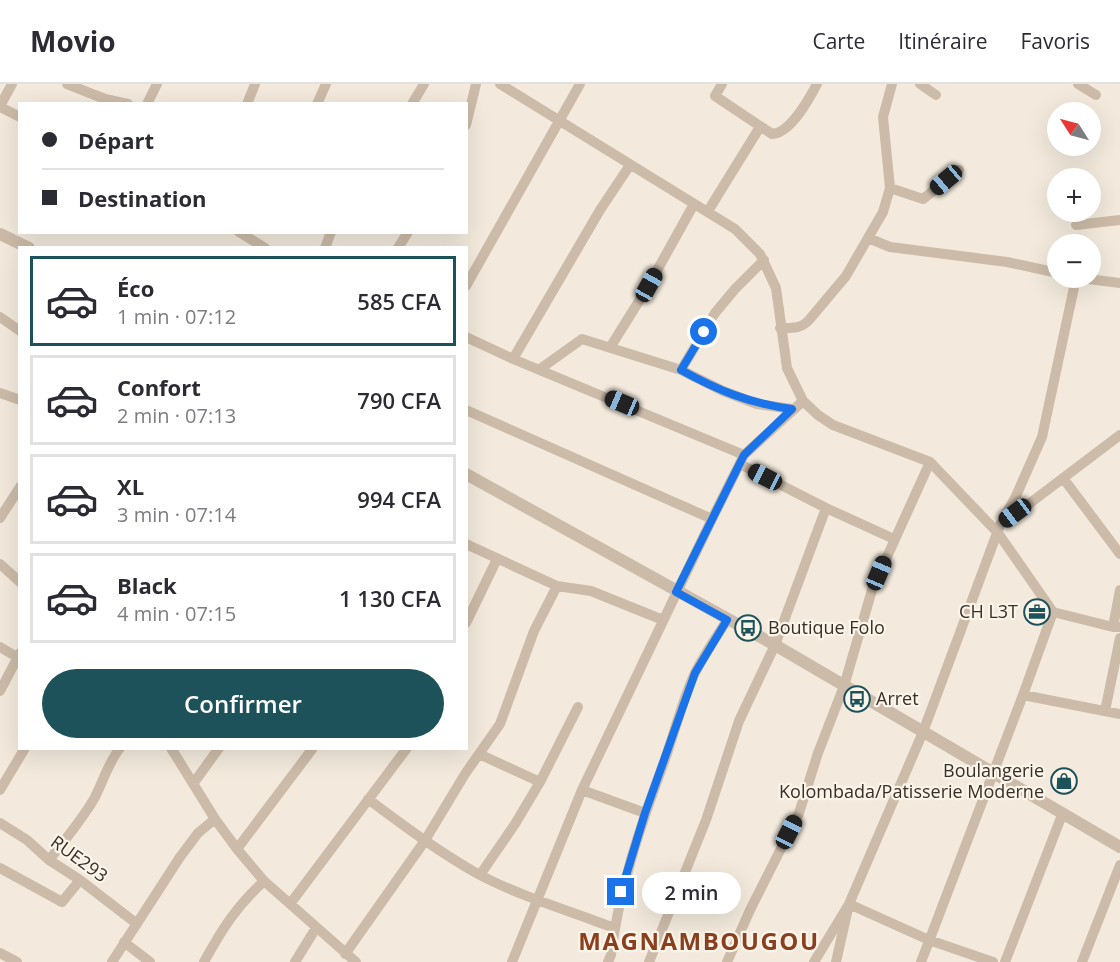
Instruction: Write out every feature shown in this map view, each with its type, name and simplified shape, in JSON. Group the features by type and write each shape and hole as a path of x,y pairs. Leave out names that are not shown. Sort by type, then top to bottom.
{"street":[{"path":"12,84 0,106 18,116"},
{"path":"67,84 119,102"},
{"path":"148,102 157,84"},
{"path":"248,102 255,84"},
{"path":"318,102 326,84"},
{"path":"413,102 424,84"},
{"path":"468,117 476,84"},
{"path":"500,84 708,211 735,230 760,254 776,288 787,368 802,401 833,425 930,462 999,529 1053,612 1116,627 1120,590"},
{"path":"468,282 580,84"},
{"path":"722,84 715,96 772,134 782,131 803,108 817,84"},
{"path":"780,328 804,326 846,276 883,212 890,189 883,117 892,84"},
{"path":"920,84 936,95"},
{"path":"1078,84 1096,95"},
{"path":"708,211 760,126"},
{"path":"513,359 600,210 630,165"},
{"path":"890,189 923,199 958,170"},
{"path":"611,346 649,285 694,204"},
{"path":"1076,225 1120,220"},
{"path":"0,234 25,246"},
{"path":"242,234 262,246"},
{"path":"868,238 890,247 1007,262 1047,271"},
{"path":"681,370 716,313 735,289 764,260"},
{"path":"1101,281 1120,284"},
{"path":"814,962 849,904 922,732 999,529 1042,438 1076,288"},
{"path":"0,317 18,330"},
{"path":"468,338 742,460 826,508 894,539"},
{"path":"540,369 582,339 611,346 681,370 749,401 792,409"},
{"path":"0,393 18,399"},
{"path":"512,962 582,790 742,460 802,401"},
{"path":"468,411 712,519"},
{"path":"999,529 1120,435"},
{"path":"728,962 750,910 799,813 818,753 844,686 872,590 930,462"},
{"path":"468,475 775,645 1062,814 1120,845"},
{"path":"1063,478 1120,554"},
{"path":"0,518 18,490"},
{"path":"649,962 706,820 739,720 775,645 826,508"},
{"path":"468,545 556,585 591,591 663,620"},
{"path":"468,619 497,559"},
{"path":"0,564 18,580"},
{"path":"345,954 424,842 500,724 534,631 556,585"},
{"path":"921,962 1053,612"},
{"path":"608,962 621,892 645,813 695,673 727,620"},
{"path":"1105,711 1120,638"},
{"path":"0,647 18,655 0,691"},
{"path":"1023,695 1120,714"},
{"path":"480,875 516,824 578,707"},
{"path":"0,790 24,750"},
{"path":"49,860 76,827 95,797 119,750"},
{"path":"172,750 214,819 264,881 356,962"},
{"path":"193,784 218,750"},
{"path":"237,849 311,750"},
{"path":"290,904 405,750"},
{"path":"479,754 540,782"},
{"path":"582,790 645,813"},
{"path":"368,799 424,842 480,875 538,900 614,928"},
{"path":"1005,962 1062,814"},
{"path":"112,962 186,849 198,833 214,819"},
{"name":"RUE293","path":"0,823 27,840 49,860 80,880 137,924"},
{"path":"1082,962 1120,865"},
{"path":"0,868 62,902 80,880"},
{"path":"204,962 223,927 247,897 264,881"},
{"path":"849,904 929,940 993,962"},
{"path":"837,962 849,904"},
{"path":"295,962 316,928"},
{"path":"124,942 150,962"},
{"path":"0,953 17,962"}],"place":[{"name":"CH L3T","path":"1037,612"},
{"name":"Boutique Folo","path":"748,628"},
{"name":"Arret","path":"857,699"},
{"name":"Boulangerie Kolombada/Patisserie Moderne","path":"1064,781"}],"district":[{"name":"MAGNAMBOUGOU","path":"699,942"}],"route":[{"path":"621,892 645,813 695,673 727,620 676,592 744,455 792,409 757,404 723,391 681,370 704,332"}]}
